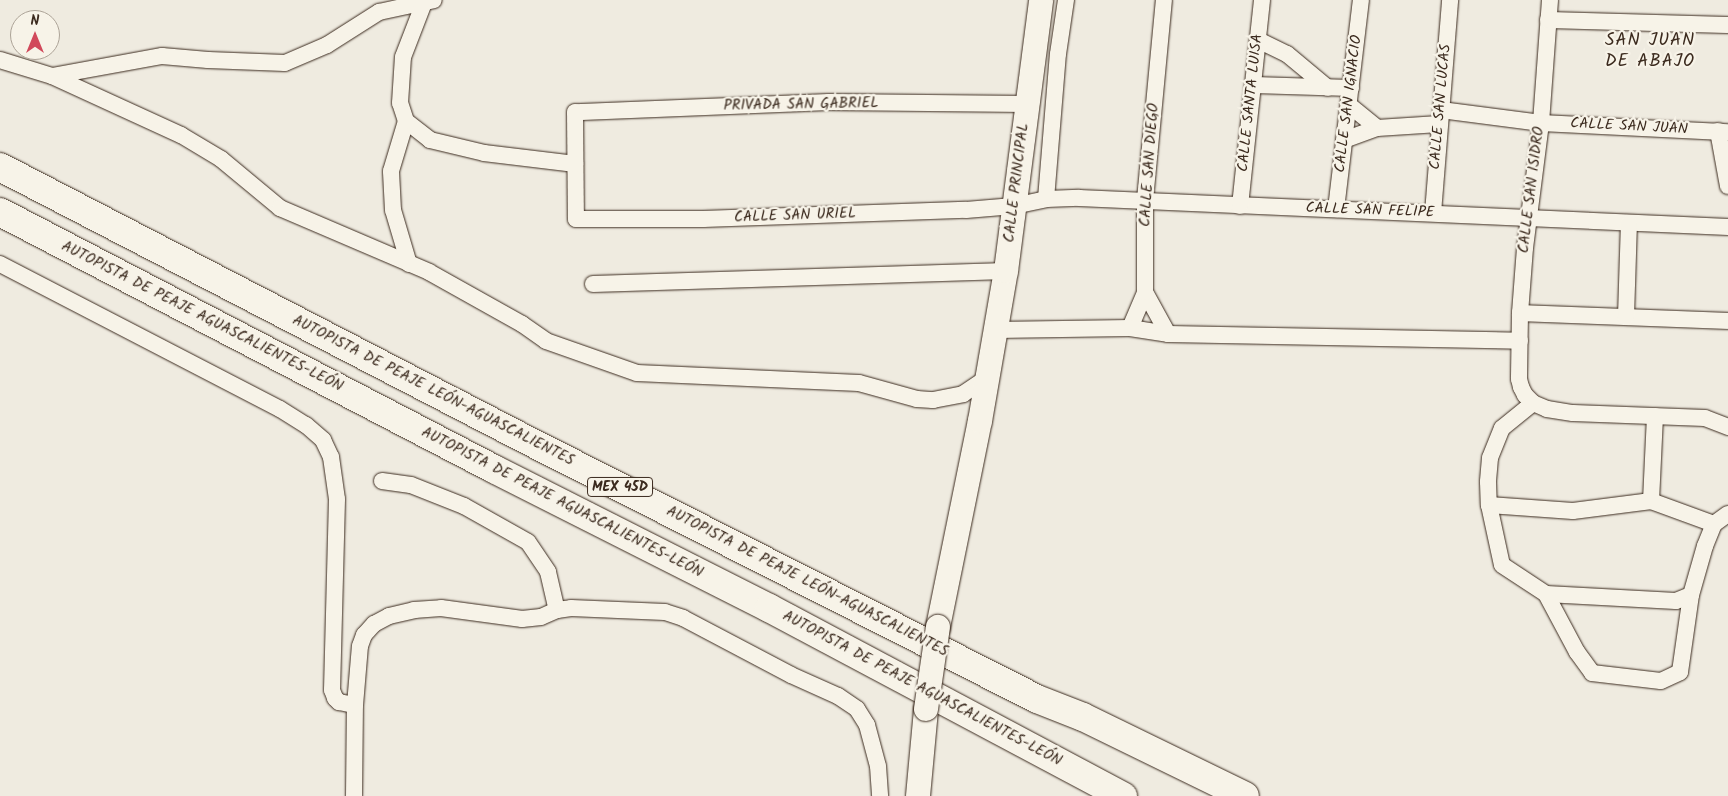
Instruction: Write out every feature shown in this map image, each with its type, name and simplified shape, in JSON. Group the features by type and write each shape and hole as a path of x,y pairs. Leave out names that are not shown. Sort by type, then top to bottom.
{"highway":[{"name":"AUTOPISTA DE PEAJE LEÓN-AGUASCALIENTES","path":"0,167 523,438 1036,699 1083,717 1245,796"},
{"name":"AUTOPISTA DE PEAJE AGUASCALIENTES-LEÓN","path":"0,212 1043,752 1123,796"},
{"path":"1036,699 1056,714 1216,796"},
{"path":"1043,752 1140,796"}],"street":[{"name":"CALLE PRINCIPAL","path":"918,796 926,709 938,627 989,371 1006,271 1041,0"},
{"path":"1046,199 1058,54 1066,0"},
{"name":"CALLE SAN DIEGO","path":"1130,328 1145,292 1145,200 1164,0"},
{"name":"CALLE SANTA LUISA","path":"1240,206 1262,0"},
{"name":"CALLE SAN IGNACIO","path":"1336,208 1361,0"},
{"name":"CALLE SAN LUCAS","path":"1433,213 1450,0"},
{"name":"CALLE SAN ISIDRO","path":"1533,403 1525,395 1519,379 1520,312 1528,219 1541,123 1550,0"},
{"path":"52,76 162,56 208,60 285,62 327,45 379,12 427,1"},
{"path":"427,1 403,57 400,103 406,121 430,140 484,153 575,164"},
{"path":"1548,20 1728,25"},
{"path":"1258,40 1288,54 1328,88"},
{"path":"0,60 52,76 181,135 221,159 280,208 429,272 522,324 546,341 637,373 859,383 918,399 933,400 963,394 989,371"},
{"path":"1254,85 1351,88"},
{"name":"PRIVADA SAN GABRIEL","path":"575,164 575,112 829,102 1027,104"},
{"path":"1349,105 1377,128"},
{"name":"CALLE SAN JUAN","path":"1344,140 1377,128 1440,117 1723,132"},
{"path":"406,121 391,170 393,210 409,264"},
{"path":"1723,132 1728,186"},
{"name":"CALLE SAN URIEL","path":"575,164 576,220 796,216 1014,206"},
{"name":"CALLE SAN FELIPE","path":"1014,206 1046,199 1145,200 1240,206 1336,208 1528,219 1728,227"},
{"path":"1626,317 1629,223"},
{"path":"0,264 280,409 306,425 323,440 331,457 336,499 332,690 339,702 355,705"},
{"path":"592,284 1006,271"},
{"path":"1145,292 1168,334"},
{"path":"1520,312 1728,321"},
{"path":"995,330 1130,328 1168,334 1520,341"},
{"path":"1728,427 1705,418 1573,413 1547,409 1533,403 1502,428 1490,458 1488,482 1489,504 1502,565 1546,594 1577,652 1592,673 1661,681 1680,672 1692,596 1705,546 1714,524 1728,514"},
{"path":"1651,501 1655,416"},
{"path":"382,481 411,485 464,506 528,542 548,572 557,610"},
{"path":"1489,504 1574,511 1651,501 1714,524"},
{"path":"1546,594 1676,601 1692,596"},
{"path":"354,796 355,705 360,646 364,635 374,624 389,616 414,610 441,608 522,619 541,617 557,610 580,608 665,612 683,618 783,671 838,696 857,709 867,725 878,766 880,796"}],"district":[{"name":"SAN JUAN DE ABAJO","path":"1650,52"}]}
